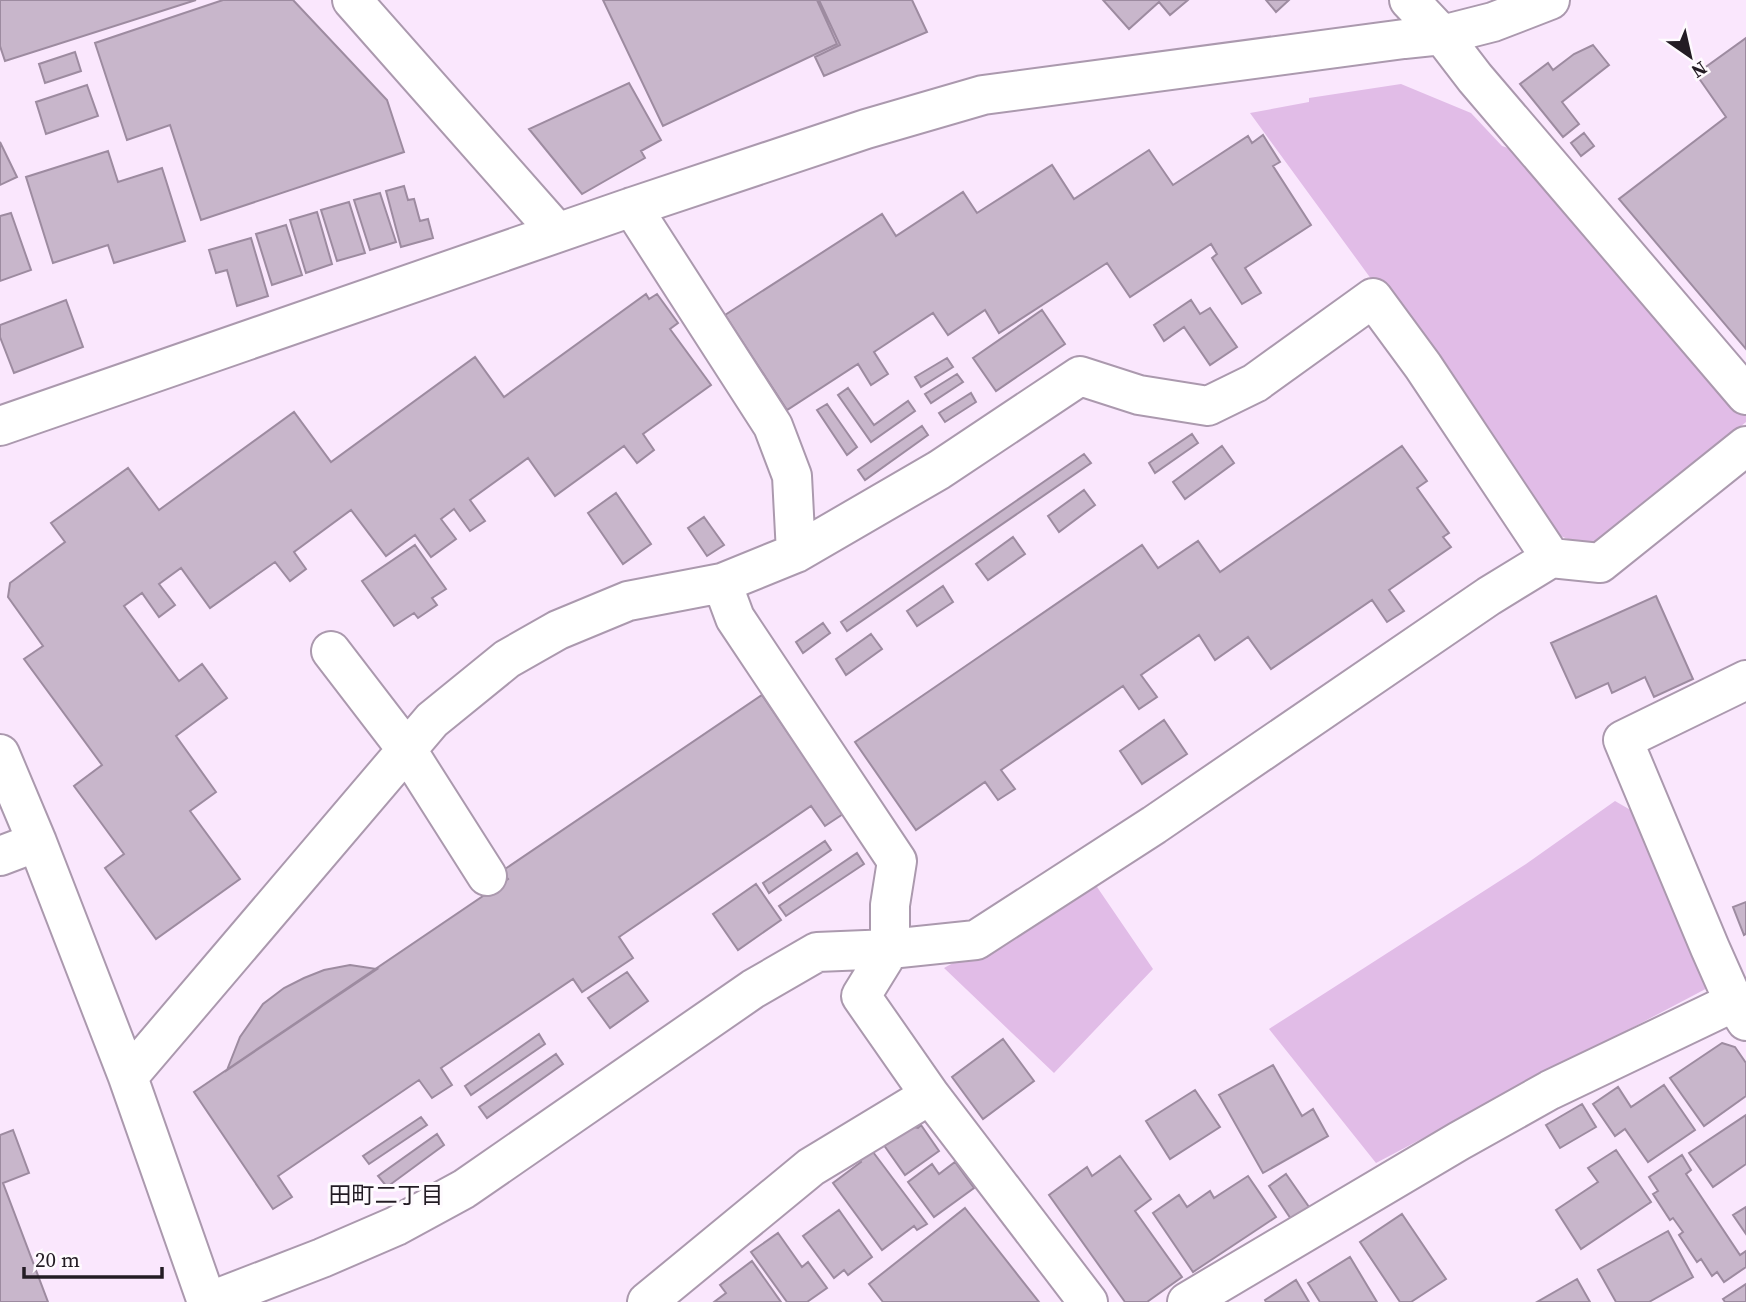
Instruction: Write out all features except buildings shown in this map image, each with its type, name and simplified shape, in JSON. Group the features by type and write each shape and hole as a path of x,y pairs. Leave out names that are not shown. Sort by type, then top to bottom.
{"street":[{"path":"352,0 557,232"},
{"path":"1409,0 1746,395"},
{"path":"0,426 557,232 866,129 983,95 1441,35 1493,22 1550,0"},
{"path":"632,207 773,426 792,476 796,553"},
{"path":"128,1077 432,720 507,659 558,630 628,601 722,583 796,553 939,470 1080,376 1139,395 1208,406 1255,383 1373,298 1423,366 1551,558"},
{"path":"0,754 128,1077 208,1302 396,1226 464,1189 753,989 817,952 890,949 976,940 1168,826 1423,652 1489,596 1551,558 1600,562 1746,446"},
{"path":"722,583 735,618 897,861 890,905 890,949 861,996 930,1095 1088,1302"},
{"path":"331,651 407,750 487,876"},
{"path":"1187,1302 1461,1156 1550,1090 1740,1012 1623,740 1746,680"},
{"path":"0,856 37,842"},
{"path":"657,1299 811,1167 930,1095"}],"shaded area":[{"path":"1401,84 1471,113 1502,146 1508,148 1746,410 1746,422 1593,549 1558,535 1250,113 1309,102 1309,98"},
{"path":"1615,801 1634,812 1715,984 1376,1163 1269,1029 1526,864"},
{"path":"1095,884 1153,969 1054,1073 944,968"}],"district":[{"name":"田町二丁目","path":"386,1195"}]}
